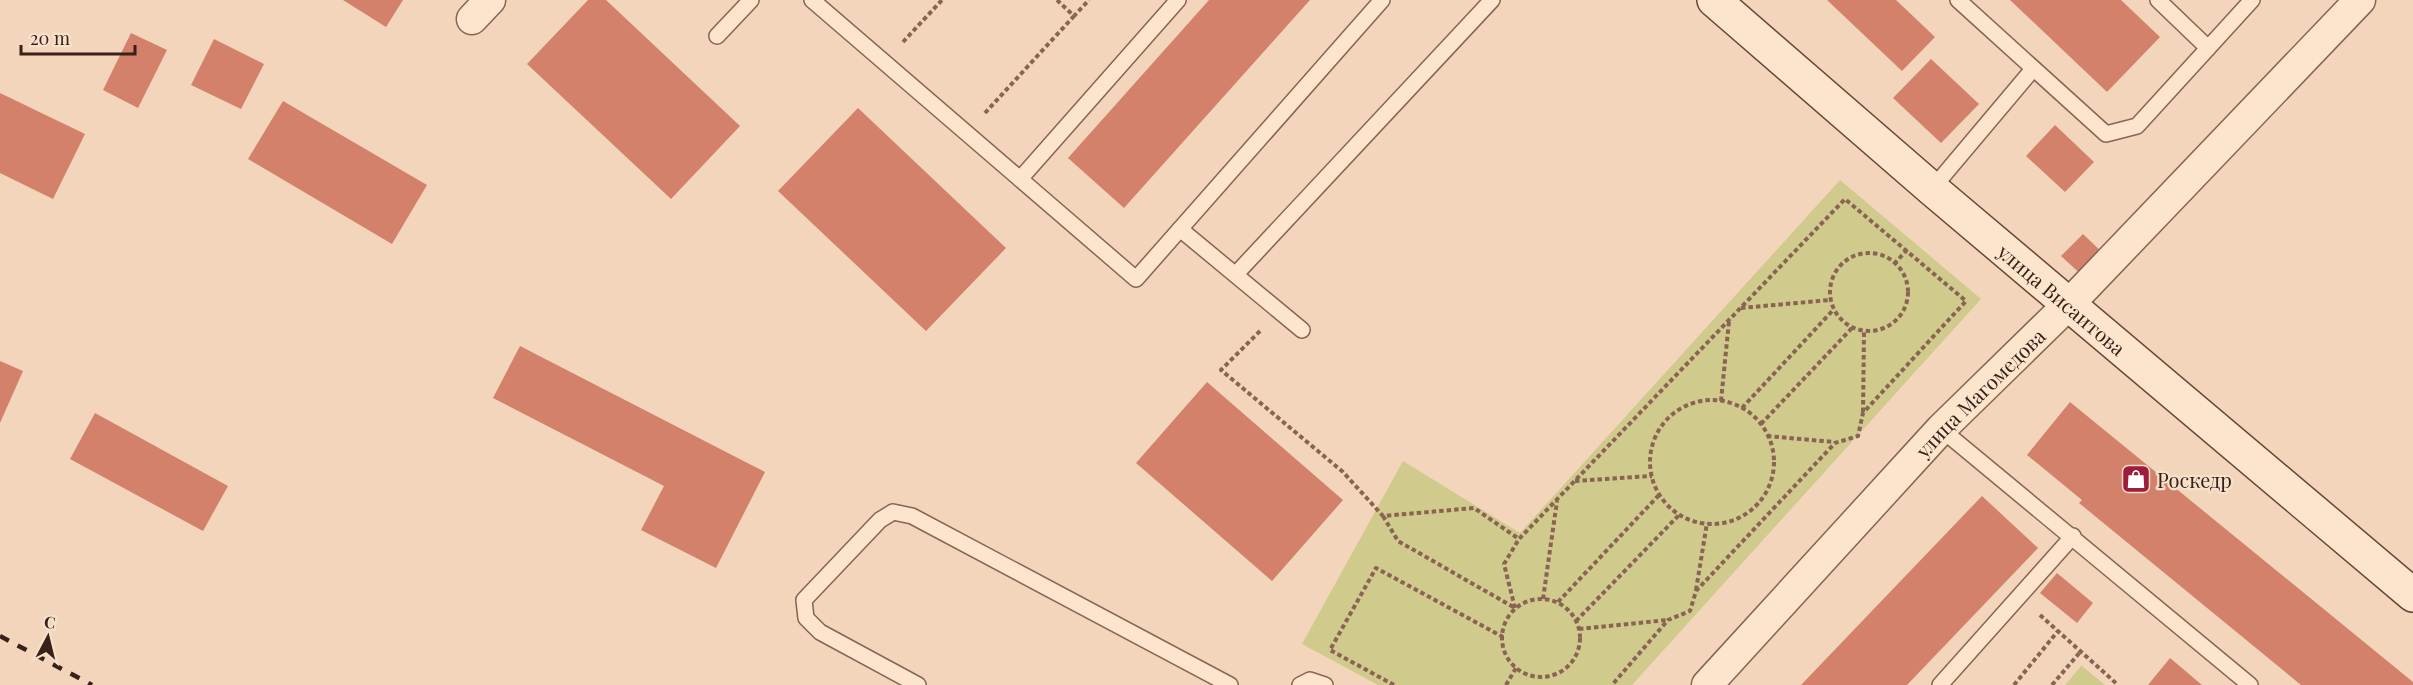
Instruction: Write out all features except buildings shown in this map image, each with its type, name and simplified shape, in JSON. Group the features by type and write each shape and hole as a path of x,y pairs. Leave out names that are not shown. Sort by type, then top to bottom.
{"main road":[{"name":"улица Висаитова","path":"1714,0 1932,189 2413,595"}],"street":[{"name":"улица Магомедова","path":"1707,685 1941,429 2069,304 2360,0"}],"lane":[{"path":"717,36 751,0"},
{"path":"812,0 1136,279 1382,0"},
{"path":"1020,179 1178,0"},
{"path":"1236,274 1492,0"},
{"path":"1958,0 2106,134 2137,126 2208,48 2242,3"},
{"path":"2158,0 2208,48"},
{"path":"1932,189 2033,69"},
{"path":"1180,229 1302,330"},
{"path":"1941,429 2073,536 2250,685"},
{"path":"918,685 820,632 806,618 804,600 879,520 893,512 912,516 1230,685"},
{"path":"1940,685 2073,536"},
{"path":"1300,685 1310,680 1325,685"}],"path":[{"path":"884,62 942,0"},
{"path":"1057,0 1074,16"},
{"path":"966,133 1089,0"},
{"path":"1515,608 1504,564 1519,540 1845,199 1966,301 1863,413"},
{"path":"1894,264 1907,250"},
{"path":"1862,253 1885,256 1894,264 1902,270 1908,292 1902,313 1886,328 1864,332 1843,322 1830,300 1830,282 1842,263 1862,253"},
{"path":"1741,308 1830,300"},
{"path":"1742,408 1834,309"},
{"path":"1280,311 1221,370 1342,472 1383,516 1398,541 1515,608"},
{"path":"1720,401 1729,320"},
{"path":"1761,424 1853,327"},
{"path":"1767,435 1835,442 1858,436 1863,413 1864,332"},
{"path":"1705,400 1728,401 1742,408 1761,424 1773,449 1773,472 1765,494 1750,511 1730,521 1707,524 1685,518 1659,495 1649,462 1653,440 1665,420 1683,406 1705,400"},
{"path":"1696,591 1835,442"},
{"path":"1575,481 1652,476"},
{"path":"1558,602 1659,495"},
{"path":"1543,599 1557,501"},
{"path":"1383,516 1474,508 1519,540"},
{"path":"1576,621 1680,514"},
{"path":"1579,629 1668,620 1690,611 1696,591 1707,524"},
{"path":"1394,685 1330,650 1376,568 1503,637"},
{"path":"2019,597 2118,685"},
{"path":"1535,598 1558,602 1575,616 1579,629 1581,637 1575,659 1558,674 1537,677 1516,668 1504,650 1503,637 1503,627 1515,608 1535,598"},
{"path":"1612,685 1668,620"},
{"path":"2014,685 2058,631"},
{"path":"2052,685 2081,651"},
{"path":"1506,685 1516,668"}],"shaded area":[{"path":"1840,180 1981,299 1632,685 1378,685 1302,644 1403,461 1520,533"},
{"path":"2082,666 2105,685 2065,685"}],"railway":[{"path":"0,636 92,685"}],"place":[{"name":"Роскедр","path":"2136,479"}]}
